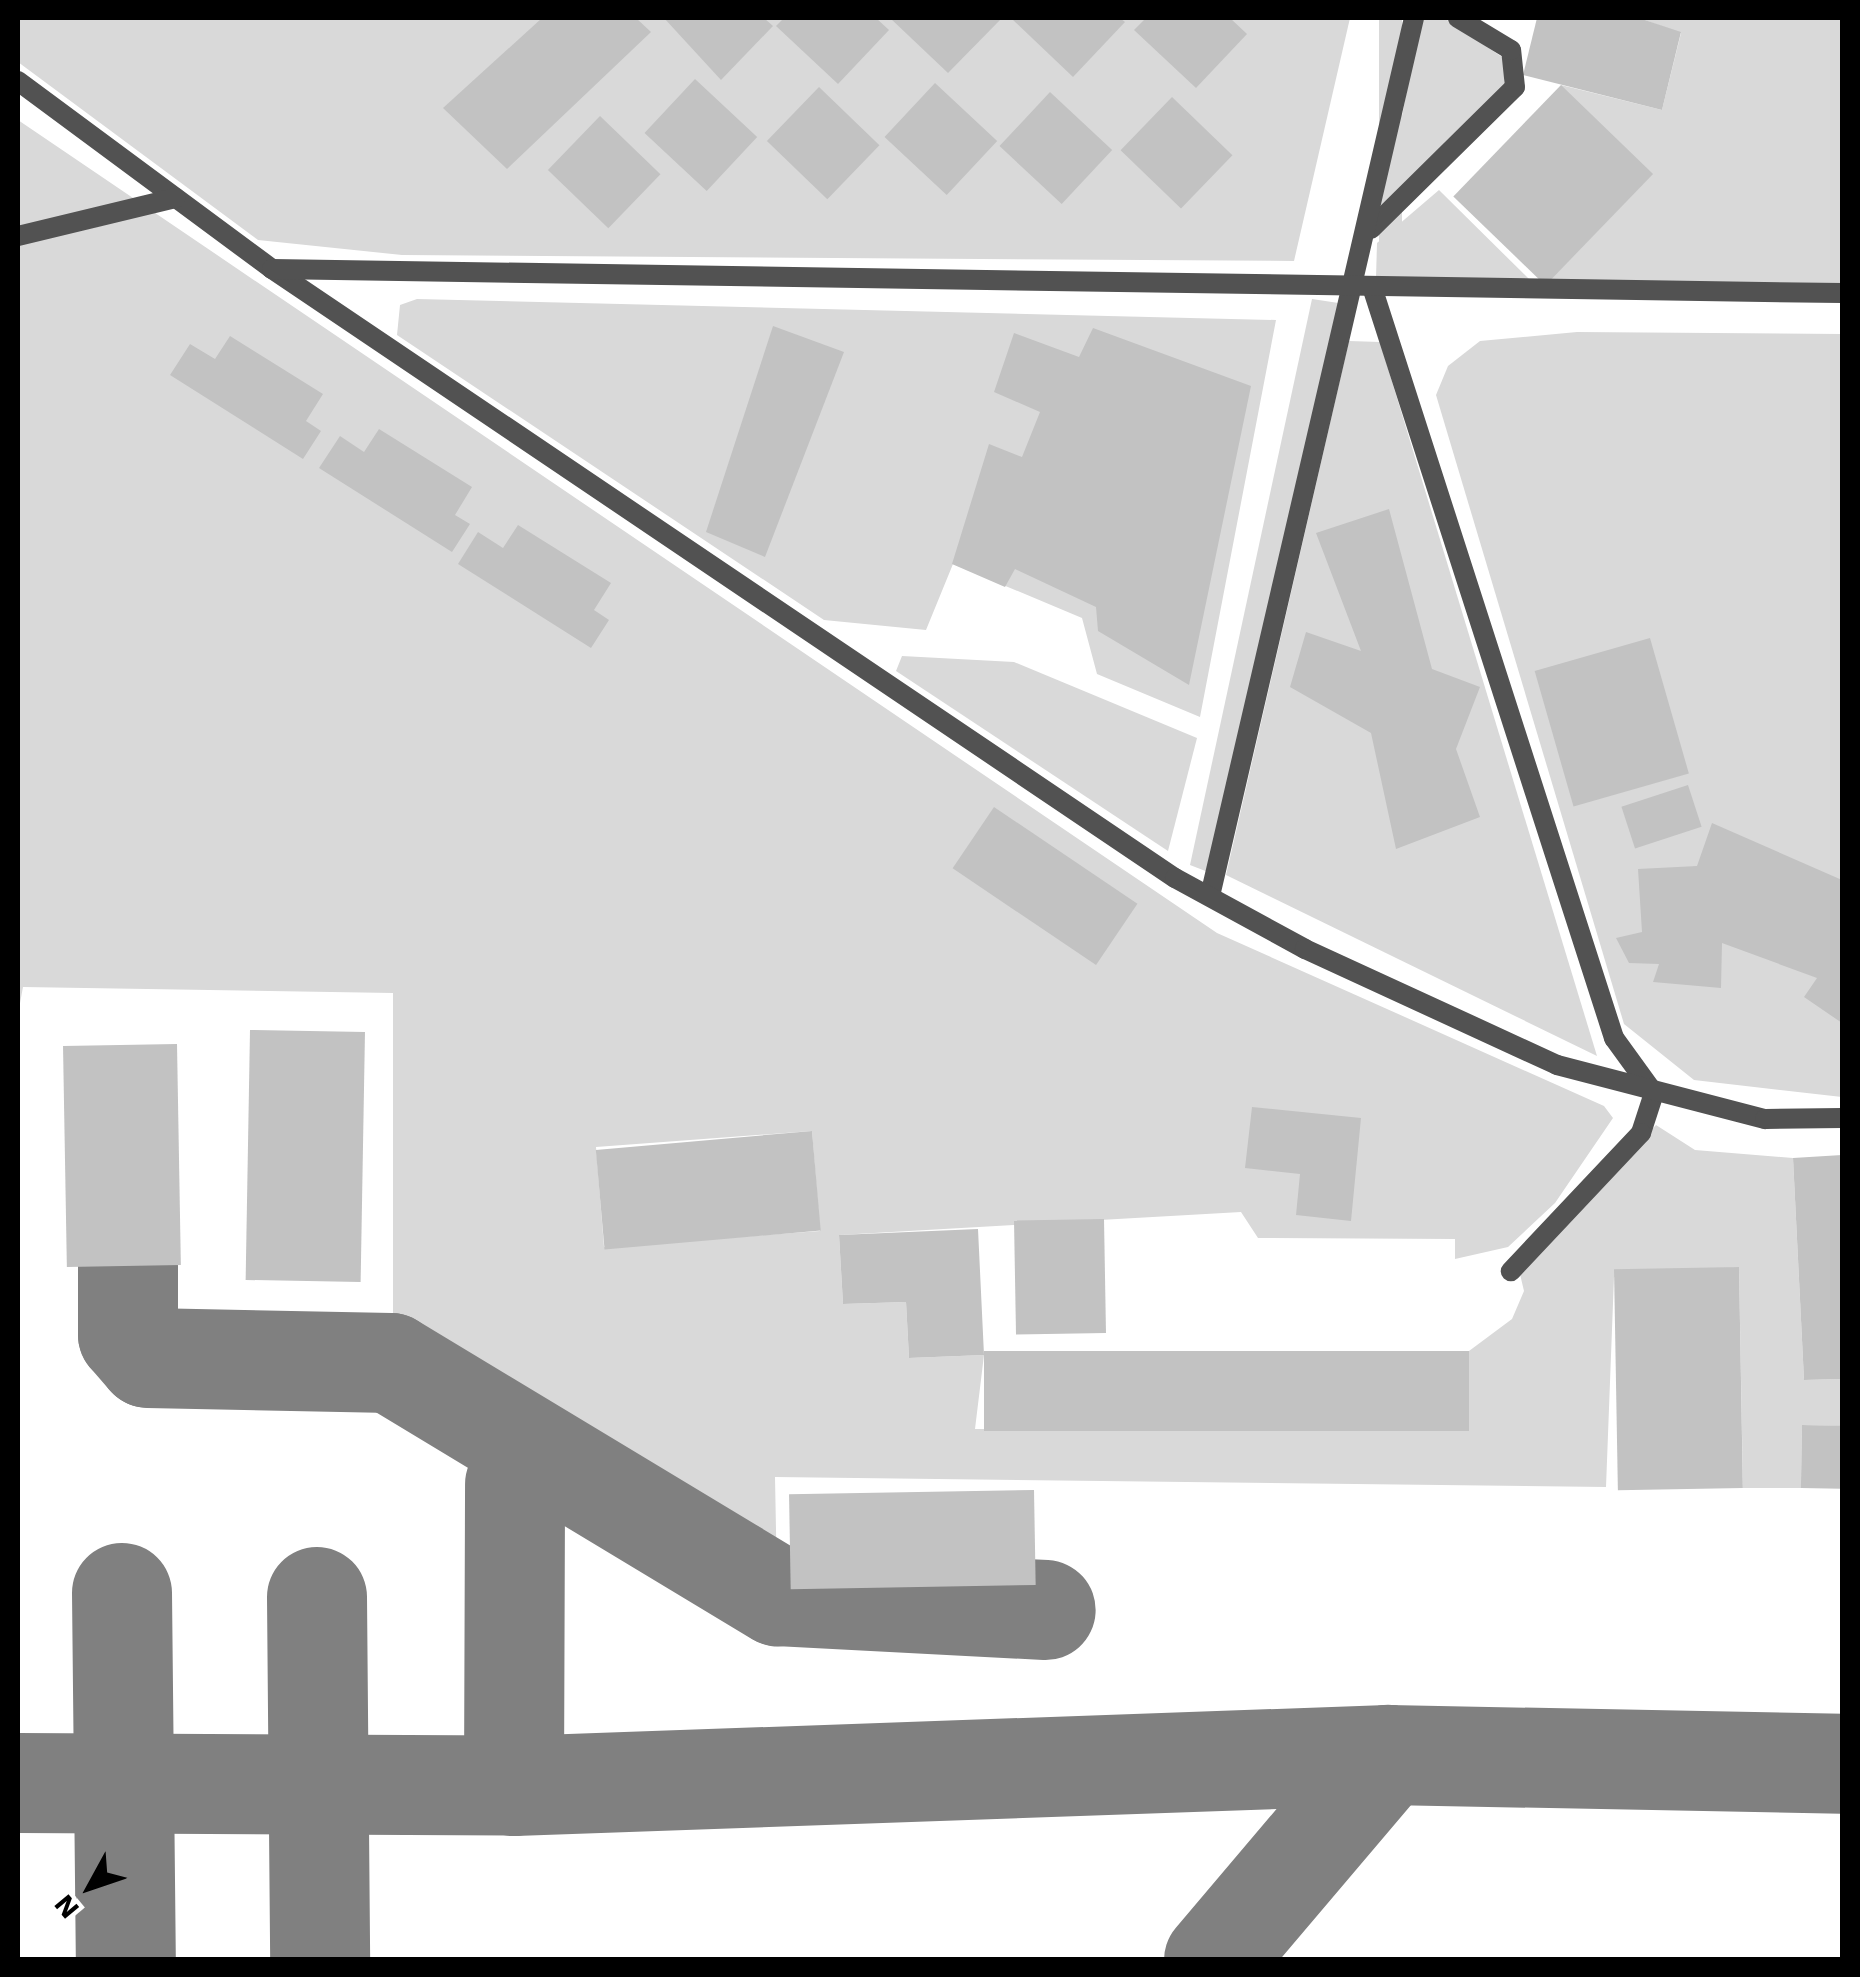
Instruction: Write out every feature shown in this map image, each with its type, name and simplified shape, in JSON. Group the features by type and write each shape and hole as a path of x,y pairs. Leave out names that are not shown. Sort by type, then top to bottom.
{"street":[{"path":"1210,896 1365,290 1370,230 1414,18"},
{"path":"1370,230 1515,87 1511,50 1458,18"},
{"path":"18,81 272,269 1210,896 1557,1065 1765,1120 1842,1118"},
{"path":"18,236 175,198"},
{"path":"272,269 1365,290 1842,292"},
{"path":"1365,290 1614,1038 1654,1093"},
{"path":"1511,1271 1640,1133 1654,1093"}],"shaded area":[{"path":"18,18 1350,18 1294,261 402,255 258,240 18,62"},
{"path":"1379,18 1402,18 1402,262 1379,262"},
{"path":"1421,18 1444,18 1505,59 1504,86 1384,209"},
{"path":"1639,18 1842,18 1842,285 1546,285 1561,85 1662,110 1681,33"},
{"path":"18,120 1217,933 1604,1106 1613,1118 1555,1203 1508,1247 1455,1259 1455,1239 1258,1238 1241,1212 839,1235 843,1304 906,1302 909,1358 984,1355 975,1429 1469,1431 1469,1351 1512,1319 1524,1291 1519,1270 1656,1125 1695,1150 1793,1158 1804,1380 1842,1379 1842,1426 1802,1425 1801,1488 1743,1488 1739,1267 1614,1277 1606,1487 775,1477 777,1582 450,1376 393,1351 393,993 23,987 18,1014","holes":["812,1131 820,1231 604,1247 596,1147"]},
{"path":"1439,190 1534,284 1376,278 1377,243"},
{"path":"417,299 1276,320 1200,717 1097,674 1082,618 953,564 926,630 824,620 397,335 400,305"},
{"path":"1312,299 1345,304 1208,872 1190,865"},
{"path":"1577,332 1842,334 1842,1097 1694,1080 1624,1024 1436,395 1448,366 1480,341"},
{"path":"1349,341 1380,342 1597,1056 1226,875"},
{"path":"902,656 1014,662 1197,738 1168,851 896,671"}],"building":[{"path":"542,18 636,18 651,32 507,169 443,108"},
{"path":"664,18 764,18 773,26 721,80"},
{"path":"784,18 876,18 889,30 838,84 776,26"},
{"path":"890,18 998,18 1000,20 948,73"},
{"path":"1011,18 1120,18 1125,22 1073,77"},
{"path":"1146,18 1230,18 1247,34 1196,88 1134,30"},
{"path":"1537,18 1639,18 1681,32 1662,110 1523,75"},
{"path":"695,79 757,137 707,191 645,133"},
{"path":"935,83 997,141 947,195 885,137"},
{"path":"1561,85 1653,174 1545,285 1453,196"},
{"path":"819,87 879,145 827,199 767,141"},
{"path":"1050,92 1112,150 1062,204 1000,146"},
{"path":"1172,97 1232,155 1181,209 1121,150"},
{"path":"600,116 660,174 608,228 548,170"},
{"path":"773,326 844,352 765,557 706,532"},
{"path":"1093,328 1251,386 1189,685 1098,631 1096,607 1015,569 1005,587 952,564 989,444 1022,457 1040,412 994,392 1014,333 1079,357"},
{"path":"230,336 323,394 306,421 321,431 303,459 170,375 190,344 215,359"},
{"path":"379,429 472,487 455,515 470,524 452,552 319,468 340,436 364,452"},
{"path":"1389,509 1432,669 1480,687 1456,749 1480,817 1396,849 1371,733 1290,687 1306,632 1361,651 1316,533"},
{"path":"518,525 611,583 594,610 609,620 591,648 458,564 478,532 503,548"},
{"path":"1650,638 1689,774 1574,807 1535,671"},
{"path":"1688,785 1702,827 1635,848 1621,807"},
{"path":"994,807 1137,904 1096,965 953,868"},
{"path":"1712,823 1842,880 1842,1023 1804,997 1817,978 1722,943 1721,988 1653,982 1659,964 1629,963 1616,938 1642,932 1638,869 1697,866"},
{"path":"250,1030 365,1032 361,1282 246,1280"},
{"path":"177,1044 181,1265 67,1267 63,1046"},
{"path":"1252,1107 1361,1118 1351,1221 1296,1215 1300,1174 1245,1168"},
{"path":"812,1131 821,1231 605,1250 596,1150"},
{"path":"1842,1155 1842,1379 1804,1380 1793,1158"},
{"path":"1104,1219 1106,1333 1016,1335 1014,1221"},
{"path":"978,1229 984,1355 909,1358 906,1302 843,1304 839,1235"},
{"path":"1739,1267 1743,1488 1618,1490 1614,1269"},
{"path":"984,1351 1469,1351 1469,1431 984,1431"},
{"path":"1802,1425 1842,1426 1841,1489 1801,1488"},
{"path":"1034,1490 1036,1585 791,1589 789,1494"}],"taxiway":[{"path":"128,1266 128,1335 148,1358 391,1363 778,1596 1046,1610"},
{"path":"514,1786 515,1484"},
{"path":"122,1593 126,1960"},
{"path":"317,1597 320,1960"},
{"path":"18,1783 514,1786 1388,1755"},
{"path":"1214,1960 1388,1755 1842,1764"}]}
